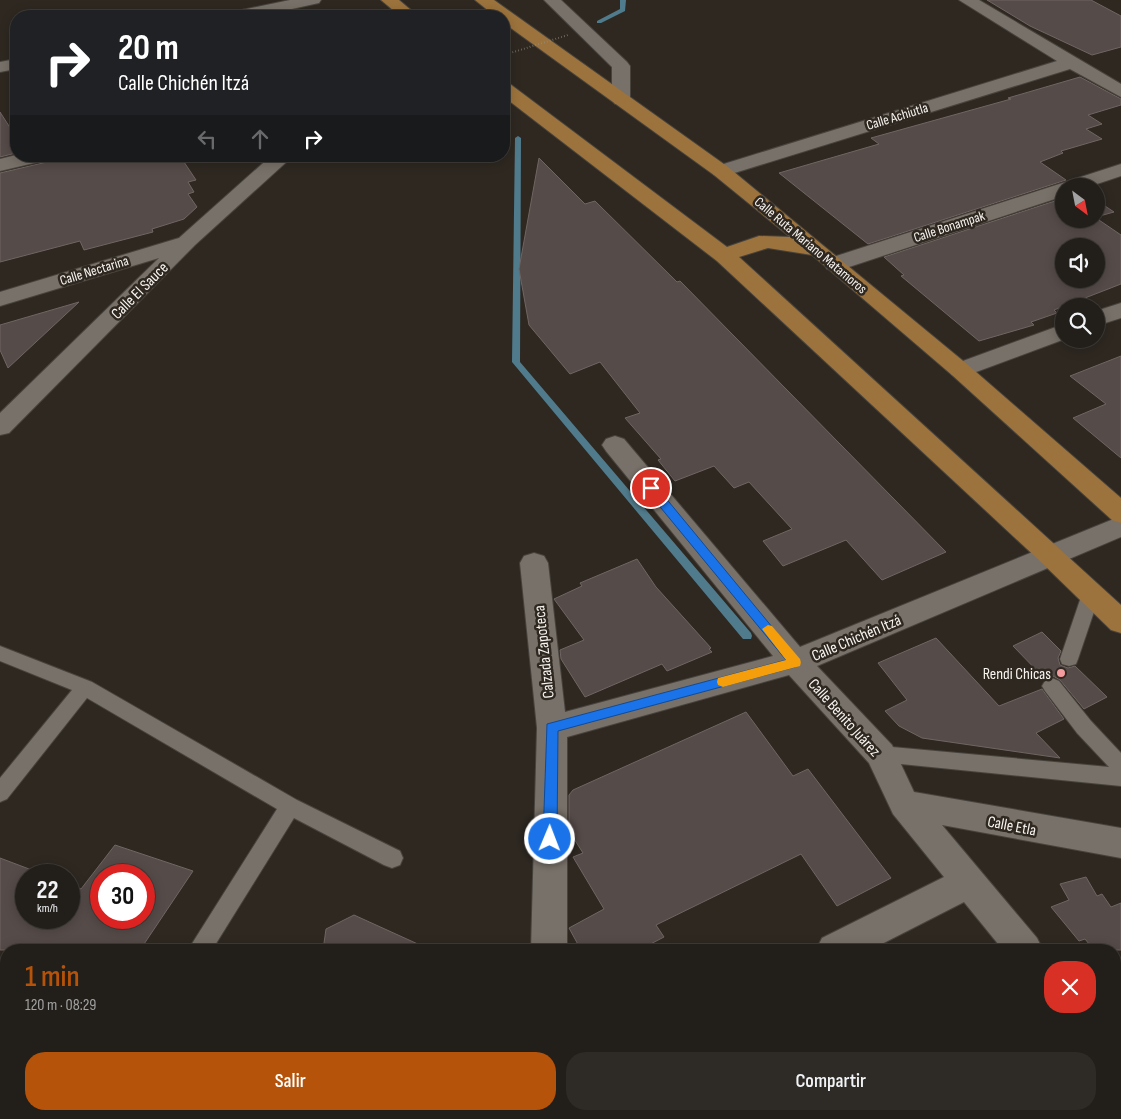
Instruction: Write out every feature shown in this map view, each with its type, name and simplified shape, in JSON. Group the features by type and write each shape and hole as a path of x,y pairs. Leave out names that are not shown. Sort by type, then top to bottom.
{"main road":[{"path":"390,0 402,10"},
{"name":"Calle Ruta Mariano Matamoros","path":"483,0 497,10"},
{"name":"Calle Ruta Mariano Matamoros","path":"510,20 721,170 960,370 1121,513"},
{"path":"510,93 725,256 1110,609"},
{"path":"725,256 761,240 786,242 827,257"}],"street":[{"path":"266,10 313,0"},
{"path":"552,0 622,66 621,100"},
{"path":"967,0 1121,92"},
{"name":"Calle Achiutla","path":"721,170 1073,62"},
{"path":"0,165 13,162"},
{"name":"Calle El Sauce","path":"0,428 188,242 276,162"},
{"path":"1096,178 1121,170"},
{"name":"Calle Bonampak","path":"827,257 1055,192"},
{"name":"Calle Nectarina","path":"0,299 188,242"},
{"path":"1105,316 1121,310"},
{"path":"960,370 1055,334"},
{"name":"Calle Benito Juárez","path":"615,445 795,662 881,754 904,804 1020,944"},
{"name":"Calle Chichén Itzá","path":"552,728 795,662 1121,526"},
{"name":"Calzada Zapoteca","path":"534,563 552,728 549,944"},
{"name":"Calle Etla","path":"904,804 1121,843"},
{"path":"846,944 969,882"}],"lane":[{"path":"1069,659 1110,609"},
{"path":"0,653 84,687 290,806 392,858"},
{"path":"1052,686 1084,727 1121,766"},
{"path":"0,793 84,687"},
{"path":"881,754 1121,777"},
{"path":"203,944 290,806"}],"path":[{"path":"510,53 568,35"}],"building":[{"path":"987,0 1091,0 1121,16 1121,47 1092,55 1030,26"},
{"path":"1080,77 1121,99 1121,105 1088,115 1102,124 1086,129 1102,139 1061,151 1063,153 1040,162 1063,178 1055,178 1055,184 868,244 779,173 879,144 871,138 1011,99 1008,98"},
{"path":"0,112 10,128 10,154 0,157"},
{"path":"539,158 585,204 595,201 677,282 680,281 946,552 882,580 846,540 783,566 763,541 792,529 749,482 734,488 714,466 675,481 658,460 661,459 625,418 640,413 600,362 570,374 529,325 519,269"},
{"path":"47,162 184,162 196,180 188,182 194,192 188,194 197,207 184,219 152,229 153,232 84,250 80,241 0,262 0,173"},
{"path":"1055,201 1055,228 1105,228 1105,224 1121,235 1121,284 1085,298 1055,298 1055,314 1031,322 1034,325 979,341 901,276 904,275 884,257"},
{"path":"1105,206 1114,212 1105,214"},
{"path":"79,302 8,368 0,350 0,325"},
{"path":"1121,356 1121,458 1073,418 1106,404 1070,376"},
{"path":"637,559 656,587 711,648 709,649 712,652 667,671 662,664 585,697 561,659 560,650 584,640 554,599 582,586 580,583"},
{"name":"Rendi Chicas","path":"1042,632 1061,651 1058,658 1060,665 1068,668 1075,666 1107,697 1084,709 1060,680 1053,676 1045,679 1013,646"},
{"path":"936,638 999,706 1042,689 1064,719 1036,733 1060,758 922,738 899,726 885,711 907,700 878,663"},
{"path":"746,712 793,776 808,769 891,878 837,906 801,854 656,925 664,937 651,944 578,944 569,928 604,909 573,857 583,853 569,831 569,795 573,790"},
{"path":"115,845 193,871 155,928 155,864 100,864"},
{"path":"0,858 16,864 15,929 80,929 80,889 90,877 90,929 154,929 144,944 0,944"},
{"path":"1086,877 1097,896 1102,894 1111,907 1121,903 1121,944 1089,944 1085,939 1079,941 1051,907 1069,900 1060,884"},
{"path":"354,915 418,944 324,944 326,929"}],"waterway":[{"path":"599,22 623,10 623,0"},
{"path":"518,138 516,362 747,636"}],"slow traffic":[{"path":"723,682 795,662 768,629"}],"place":[{"name":"Rendi Chicas","path":"1061,673"}],"route":[{"path":"550,839 552,728 795,662 651,488"}]}
